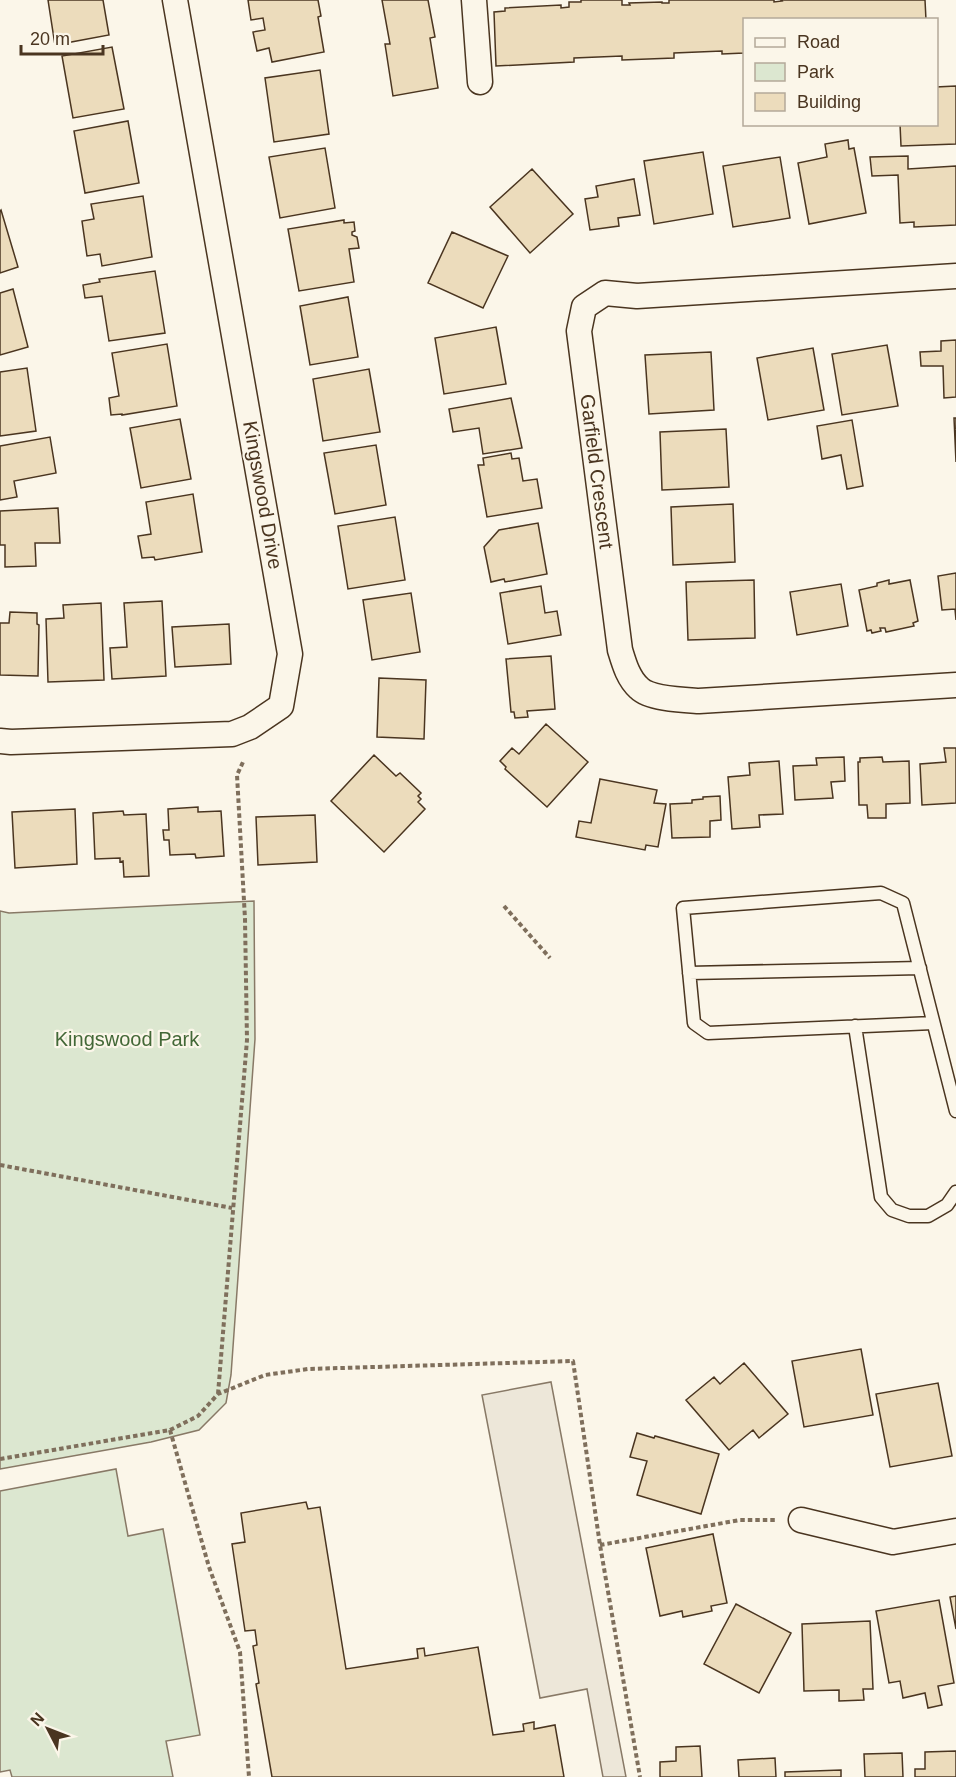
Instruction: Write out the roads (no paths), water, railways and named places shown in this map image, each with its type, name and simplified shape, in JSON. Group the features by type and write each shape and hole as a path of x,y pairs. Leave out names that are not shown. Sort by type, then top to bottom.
{"street":[{"name":"Kingswood Drive","path":"0,741 232,734 250,727 281,706 290,654 175,0"},
{"path":"474,0 480,82"},
{"name":"Garfield Crescent","path":"956,276 637,296 605,293 584,307 579,331 620,650 629,675 640,690 668,699 699,701 956,685"},
{"path":"801,1520 893,1542 956,1531"}],"lane":[{"path":"933,1023 708,1033 694,1023 683,908 881,892 903,903 956,1111"},
{"path":"689,973 920,968"},
{"path":"855,1026 881,1197 892,1210 909,1216 928,1216 947,1205 956,1192"}],"park label":[{"name":"Kingswood Park","path":"127,1039"}]}
